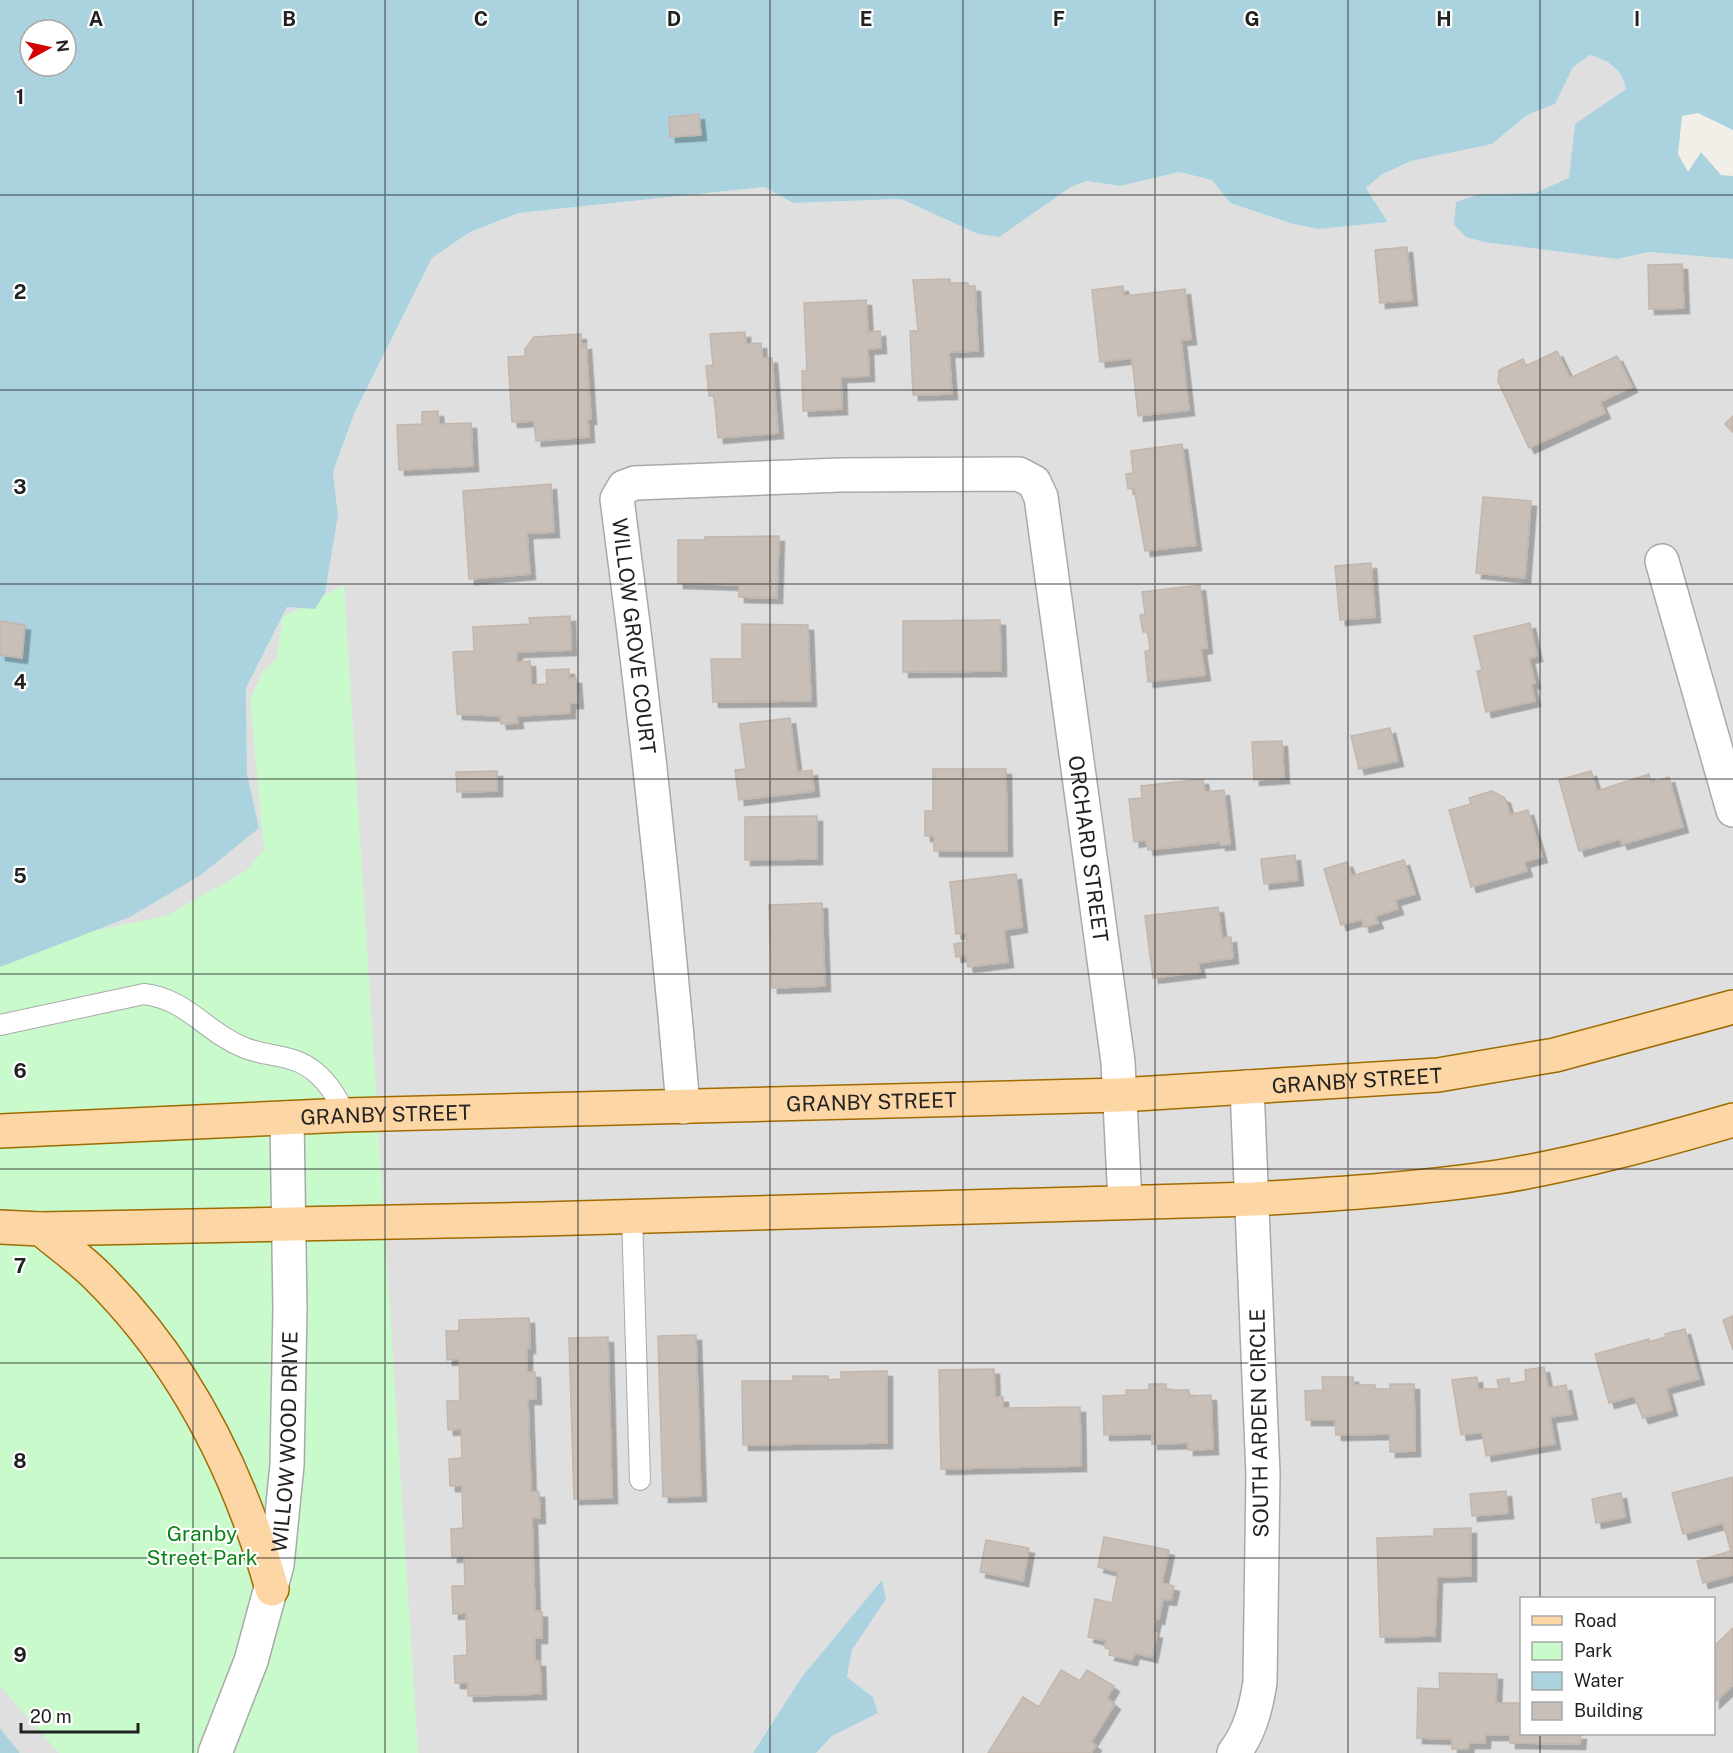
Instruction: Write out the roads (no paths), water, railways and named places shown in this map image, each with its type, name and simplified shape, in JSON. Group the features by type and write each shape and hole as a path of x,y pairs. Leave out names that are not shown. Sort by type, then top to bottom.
{"main road":[{"name":"GRANBY STREET","path":"0,1131 346,1115 1120,1095 1438,1075 1555,1055 1733,1007"},
{"path":"0,1227 41,1229 632,1216 1254,1198 1371,1192 1499,1177 1627,1151 1733,1120"},
{"path":"41,1229 96,1275 144,1327 186,1385 222,1450 258,1541 272,1589"}],"street":[{"name":"WILLOW GROVE COURT","path":"683,1107 646,723 617,499 624,487 635,483 840,475 1019,474 1034,482 1041,497"},
{"name":"ORCHARD STREET","path":"1041,497 1118,1062 1125,1202"},
{"path":"1662,561 1733,810"},
{"name":"SOUTH ARDEN CIRCLE","path":"1234,1753 1242,1743 1256,1710 1260,1682 1263,1474 1254,1198 1247,1088"},
{"name":"WILLOW WOOD DRIVE","path":"215,1753 250,1661 278,1565 287,1465 289,1224 287,1118"}],"lane":[{"path":"0,1024 144,994 163,996 183,1007 213,1032 247,1048 289,1057 314,1070 333,1090 346,1115"},
{"path":"632,1216 639,1480"}],"water":[{"path":"0,0 1733,0 1733,130 1698,113 1682,116 1678,154 1688,172 1701,152 1721,175 1733,176 1733,259 1649,252 1617,259 1484,242 1466,237 1454,225 1456,202 1480,194 1535,193 1569,178 1575,124 1626,89 1614,66 1590,55 1573,67 1555,104 1527,115 1492,144 1411,161 1381,175 1366,188 1388,222 1319,229 1293,224 1230,203 1212,180 1179,172 1120,186 1087,181 1071,187 999,237 978,234 901,199 793,203 765,187 519,213 470,232 432,258 354,414 333,472 338,515 325,593 315,609 287,607 246,688 247,774 259,828 201,875 130,917 0,967"},
{"path":"882,1580 886,1599 852,1650 847,1677 873,1697 878,1713 832,1736 816,1753 753,1753 801,1678"},
{"path":"0,1728 20,1753 0,1753"}],"park label":[{"name":"Granby Street Park","path":"202,1545"}]}
